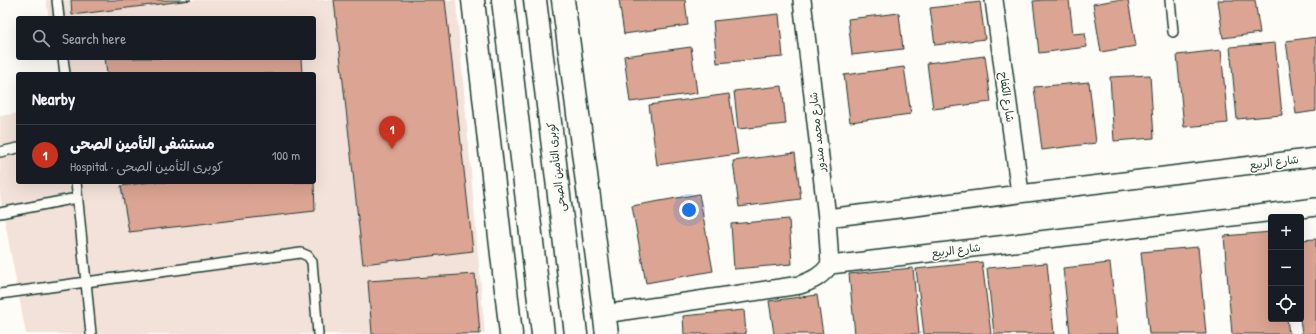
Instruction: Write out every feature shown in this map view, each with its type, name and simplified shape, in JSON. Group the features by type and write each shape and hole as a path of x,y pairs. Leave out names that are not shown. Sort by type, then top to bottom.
{"main road":[{"path":"473,0 511,334"},
{"path":"503,0 543,334"},
{"name":"كوبرى التأمين الصحى","path":"536,0 576,334"},
{"path":"563,0 605,324"}],"street":[{"name":"شارع محمد مندور","path":"802,0 830,265"},
{"name":"شارع الكفاح","path":"994,0 1020,193"},
{"name":"شارع الربيع","path":"826,218 1316,157"},
{"name":"شارع الربيع","path":"830,265 1316,207"},
{"path":"605,324 800,285 811,281 822,274 830,265"}],"lane":[{"path":"57,0 59,16"},
{"path":"1170,0 1173,32"},
{"path":"63,60 65,72"},
{"path":"0,152 16,148"},
{"path":"76,184 91,334"},
{"path":"0,213 77,198"},
{"path":"0,294 301,253 308,256 312,262 318,334"}],"shaded area":[{"path":"46,0 456,0 485,334 26,334 0,195 0,116 16,113 16,184 316,184 316,72 59,72 56,60 316,60 316,16 49,16"}],"building":[{"path":"71,0 191,0 72,15"},
{"path":"334,0 445,0 473,251 363,264"},
{"path":"619,0 685,0 688,25 624,34"},
{"path":"1069,0 1073,34 1085,33 1087,47 1039,53 1033,1"},
{"path":"1116,0 1128,0 1136,46 1101,52 1093,4"},
{"path":"1218,0 1255,0 1260,33 1223,38"},
{"path":"980,2 985,39 935,45 930,8"},
{"path":"899,13 903,49 852,55 848,19"},
{"path":"779,14 783,57 717,63 713,21"},
{"path":"1316,37 1316,111 1296,114 1286,41"},
{"path":"1275,43 1282,115 1237,119 1230,47"},
{"path":"691,47 697,93 630,102 624,56"},
{"path":"1221,50 1228,123 1184,127 1177,55"},
{"path":"985,56 991,102 933,109 927,63"},
{"path":"105,60 301,60 302,72 107,72"},
{"path":"904,67 911,114 850,122 844,75"},
{"path":"1150,75 1154,138 1114,141 1110,77"},
{"path":"1089,82 1096,143 1042,150 1034,87"},
{"path":"782,86 786,124 738,129 734,91"},
{"path":"729,94 738,154 657,165 649,105"},
{"path":"795,153 801,199 739,207 733,161"},
{"path":"136,184 314,184 315,211 129,232 121,186"},
{"path":"699,194 713,271 646,283 632,206"},
{"path":"789,219 792,264 734,269 731,224"},
{"path":"1268,232 1268,322 1287,322 1289,334 1232,334 1224,236"},
{"path":"1316,239 1316,334 1302,334 1300,322 1304,322 1304,240"},
{"path":"1198,247 1206,334 1149,334 1141,252"},
{"path":"982,262 991,334 924,334 916,269"},
{"path":"1047,263 1054,334 994,334 987,268"},
{"path":"1110,263 1118,334 1070,334 1063,268"},
{"path":"913,268 919,334 855,334 849,274"},
{"path":"475,274 480,334 372,334 368,281"},
{"path":"817,295 823,334 774,334 769,301"},
{"path":"744,310 746,334 684,334 683,316"}],"place":[{"name":"مستشفى التأمين الصحى","path":"392,149"}]}
